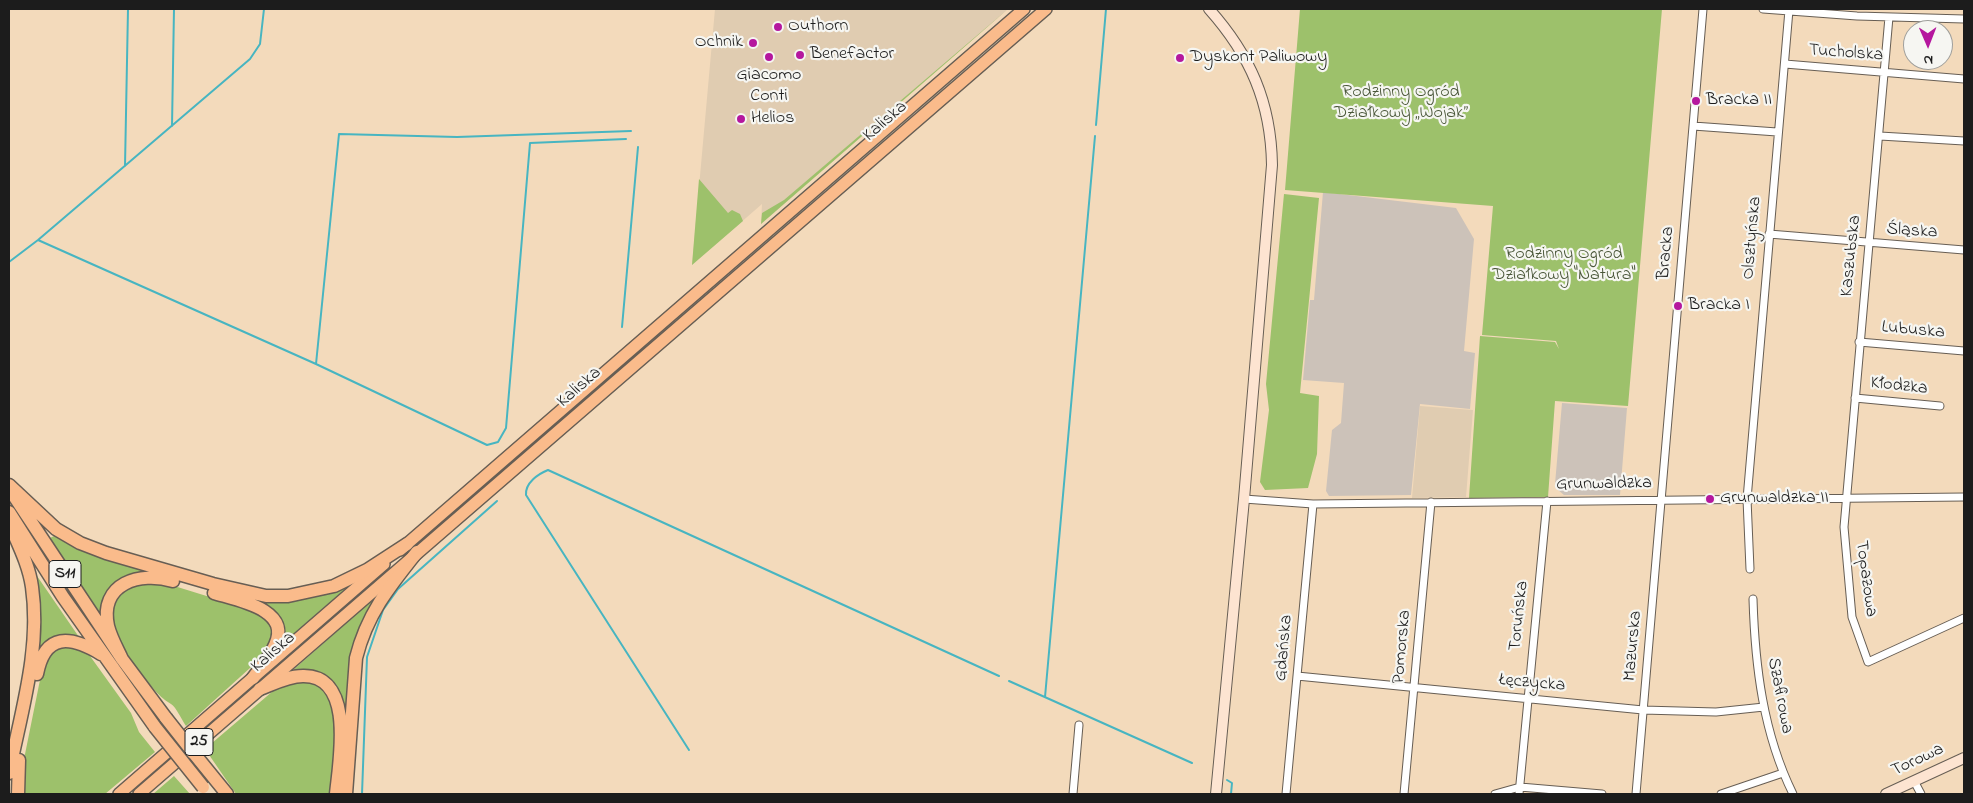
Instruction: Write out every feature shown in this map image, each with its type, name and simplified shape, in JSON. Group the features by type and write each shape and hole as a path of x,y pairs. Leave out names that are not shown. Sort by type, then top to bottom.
{"highway":[{"path":"9,485 56,529 80,543 106,553 213,584 258,594 288,596 334,586 412,548"},
{"name":"S11","path":"9,489 122,659 227,794"},
{"name":"S11","path":"9,512 104,656 154,726 206,790"},
{"path":"9,523 21,550 32,584 35,618 30,665 9,773"},
{"path":"346,794 356,658 361,636 381,597 412,548"},
{"path":"122,659 108,626 107,615 110,600 120,587 130,581 148,576 160,577 256,605 272,616 276,625 277,641 253,678"},
{"path":"18,794 18,769 39,660 43,652 57,642 77,641 104,656"},
{"path":"260,690 285,679 304,676 314,678 331,691 339,710 341,725 336,794"}],"main road":[{"name":"Kaliska","path":"139,794 260,690 412,548 1024,9"},
{"name":"Kaliska","path":"119,794 253,678 412,548 1046,9"}],"street":[{"path":"1209,9 1231,34 1248,62 1264,101 1271,137 1271,188 1216,794"},
{"name":"Bracka","path":"1661,500 1704,9"},
{"path":"1763,9 1857,12 1889,17 1964,19"},
{"name":"Olsztyńska","path":"1748,499 1777,132 1789,10"},
{"name":"Kaszubska","path":"1847,498 1859,342 1880,136 1889,17"},
{"name":"Tucholska","path":"1785,64 1964,78"},
{"path":"1693,126 1777,132"},
{"path":"1880,136 1963,141"},
{"name":"Śląska","path":"1769,234 1868,244 1964,250"},
{"name":"Lubuska","path":"1859,342 1964,351"},
{"name":"Kłodzka","path":"1855,398 1940,406"},
{"name":"Grunwaldzka","path":"1244,498 1313,504 1964,497"},
{"name":"Topazowa","path":"1847,498 1844,527 1852,617 1868,662 1964,618"},
{"path":"1748,499 1750,569"},
{"name":"Mazurska","path":"1636,794 1661,500"},
{"name":"Toruńska","path":"1520,791 1527,698 1547,501"},
{"name":"Pomorska","path":"1404,794 1431,502"},
{"name":"Gdańska","path":"1286,794 1313,504"},
{"name":"Szafirowa","path":"1753,599 1754,638 1764,707 1772,740 1783,773 1793,794"},
{"name":"Łęczycka","path":"1297,676 1414,689 1644,710 1716,712 1764,707"},
{"path":"1074,794 1079,725"},
{"name":"Torowa","path":"1886,794 1964,758"},
{"path":"1721,794 1783,773"},
{"path":"1914,781 1921,794"},
{"path":"1495,794 1520,791 1602,794"}],"shaded area":[{"path":"715,9 1008,9 761,224 762,204 692,265"},
{"path":"1323,192 1456,208 1474,239 1464,351 1475,353 1470,409 1420,404 1411,495 1329,496 1326,491 1332,430 1341,423 1344,383 1303,380 1310,300 1314,300"},
{"path":"1562,403 1627,408 1620,495 1564,495 1557,489 1555,484"},
{"path":"1420,406 1473,410 1466,497 1412,498"}],"green space":[{"path":"1008,9 761,224 762,213 784,200"},
{"path":"1300,9 1662,9 1628,406 1555,401 1548,497 1469,498 1480,336 1555,342 1559,349 1556,341 1482,335 1493,206 1285,190"},
{"path":"699,179 728,213 732,210 740,214 743,221 692,265"},
{"path":"1284,194 1319,198 1300,393 1319,396 1317,454 1308,488 1265,490 1260,482 1269,410 1266,384"},
{"path":"56,535 158,574 134,574 102,622 48,539"},
{"path":"37,576 79,637 61,636 38,655 40,617"},
{"path":"139,583 171,585 255,611 270,624 273,638 261,658 186,726 175,708 157,693 129,657 113,622 113,611 117,601 125,591"},
{"path":"350,585 281,645 283,635 253,598"},
{"path":"378,595 346,720 340,695 292,671"},
{"path":"60,647 81,649 90,656 131,713 139,732 155,752 105,794 22,794 21,774 42,670 50,654"},
{"path":"296,681 306,682 322,688 329,696 334,708 336,754 333,794 236,794 205,749 273,691"},
{"path":"174,776 190,794 153,794"}],"waterway":[{"path":"125,166 128,9"},
{"path":"172,126 174,9"},
{"path":"9,262 38,240 250,59 260,44 264,9"},
{"path":"1096,125 1106,9"},
{"path":"316,364 339,134 457,137 631,131"},
{"path":"1045,697 1095,136"},
{"path":"38,240 316,364 487,445 498,442 506,428 530,143 626,139"},
{"path":"622,327 638,147"},
{"path":"689,750 526,495 530,483 544,472 548,470 999,676"},
{"path":"362,794 367,657 383,610 398,589 497,501"},
{"path":"1009,681 1192,763"},
{"path":"1227,780 1232,783 1231,794"}],"place":[{"name":"Outhorn","path":"778,27"},
{"name":"Ochnik","path":"753,43"},
{"name":"Benefactor","path":"800,55"},
{"name":"Giacomo Conti","path":"769,57"},
{"name":"Dyskont Paliwowy","path":"1180,58"},
{"name":"Bracka II","path":"1696,101"},
{"name":"Helios","path":"741,119"},
{"name":"Bracka I","path":"1678,306"},
{"name":"Grunwaldzka II","path":"1710,499"}],"park label":[{"name":"Rodzinny Ogród Działkowy „Wojak”","path":"1401,104"},
{"name":"Rodzinny Ogród Działkowy \"Natura\"","path":"1564,265"}]}
